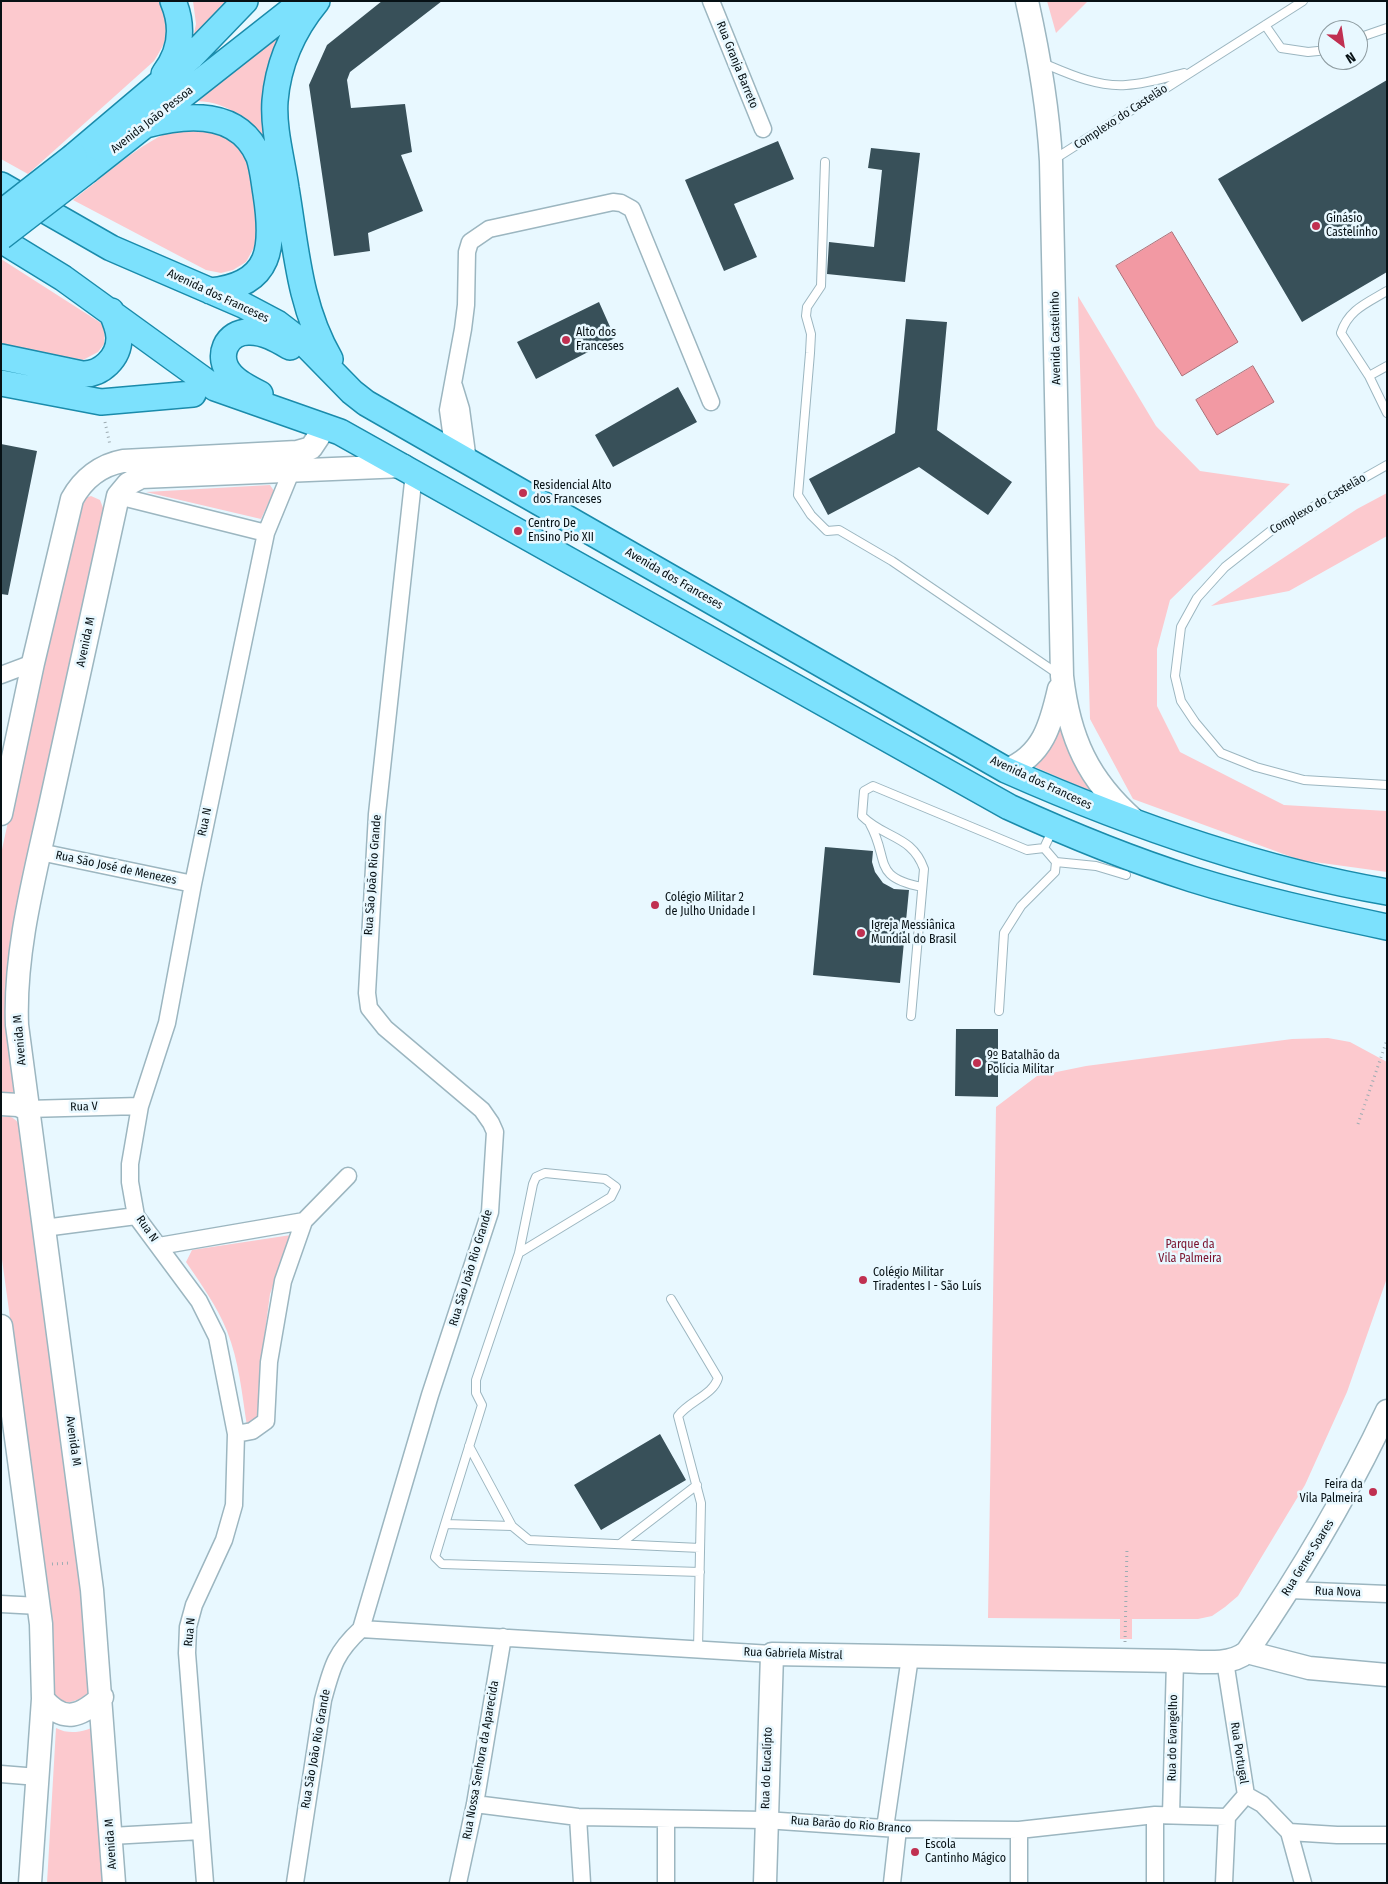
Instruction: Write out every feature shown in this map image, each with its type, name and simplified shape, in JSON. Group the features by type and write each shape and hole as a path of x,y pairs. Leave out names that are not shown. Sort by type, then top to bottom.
{"main road":[{"path":"146,95 166,71 178,49 180,26 173,1"},
{"name":"Avenida João Pessoa","path":"1,239 81,163 146,95 191,57 245,1"},
{"name":"Avenida João Pessoa","path":"1,213 146,125 303,1"},
{"path":"317,1 293,36 286,53 275,103 278,137 309,317 325,350 352,392"},
{"path":"146,125 174,117 208,118 226,123 240,132 258,155 271,226 270,246 266,258 252,276 231,288 210,291"},
{"name":"Avenida dos Franceses","path":"1,185 111,248 259,313 297,337 352,392 366,403 1006,770 1079,802 1140,825 1259,864 1342,884 1387,892"},
{"path":"1,239 111,311 215,388 409,469 976,791 1049,838 1125,856 1192,879 1297,908 1387,927"},
{"path":"1,357 82,374 93,373 109,362 118,346 119,334 111,311"},
{"path":"134,329 164,371 193,394"},
{"path":"329,434 238,381 225,367 224,347 232,337 244,332 268,335 293,349 352,392"},
{"path":"1,383 101,402 193,394 329,434"}],"street":[{"name":"Rua Granja Barreto","path":"711,1 763,129"},
{"name":"Avenida Castelinho","path":"1027,1 1041,62 1048,108 1052,161 1062,676 1067,712 1083,758 1101,788 1140,825"},
{"path":"461,457 461,409 454,384 466,305 466,252 470,242 489,229 613,202 621,203 632,209 711,402"},
{"path":"1,814 33,663 72,499 83,482 109,465 134,459 297,452 310,448 329,434"},
{"path":"109,465 118,496"},
{"path":"118,496 128,484 141,477 409,469"},
{"name":"Rua São João Rio Grande","path":"295,1883 327,1685 344,1645 361,1629 430,1395 490,1212 495,1132 482,1110 385,1028 369,1008 367,968 377,814 409,469"},
{"name":"Rua N","path":"205,1883 188,1654 188,1627 194,1605 224,1540 234,1505 236,1434 217,1337 199,1301 136,1216 130,1182 130,1164 140,1106 167,1023 192,884 266,532 291,472"},
{"path":"118,496 266,532"},
{"name":"Avenida M","path":"114,1883 102,1697 88,1561 27,1108 17,1025 16,992 18,968 40,852 118,496"},
{"path":"1,675 33,663"},
{"name":"Avenida Castelinho","path":"1006,770 1032,755 1043,741 1050,724 1062,676"},
{"name":"Rua São José de Menezes","path":"40,852 192,884"},
{"path":"1,1104 18,1104 27,1108"},
{"name":"Rua V","path":"27,1108 140,1106"},
{"path":"236,1434 252,1432 266,1421 269,1362 275,1317 283,1281 304,1221 348,1176"},
{"path":"44,1228 136,1216"},
{"path":"159,1246 304,1221"},
{"path":"1,1326 39,1606 43,1699 30,1883"},
{"name":"Rua Genes Soares","path":"1247,1652 1290,1590 1332,1520 1387,1411"},
{"name":"Rua Nova","path":"1290,1590 1387,1594"},
{"path":"1,1604 39,1606"},
{"name":"Rua Gabriela Mistral","path":"361,1629 772,1654 1225,1661"},
{"name":"Rua Nossa Senhora da Aparecida","path":"458,1883 475,1804 503,1637"},
{"path":"1225,1661 1238,1658 1247,1652 1309,1668 1387,1675"},
{"name":"Rua do Eucalípto","path":"765,1883 765,1820 772,1654"},
{"path":"892,1883 891,1829 910,1657"},
{"name":"Rua do Evangelho","path":"1155,1883 1163,1815 1175,1661"},
{"name":"Rua Portugal","path":"1225,1661 1246,1795 1262,1804 1288,1832 1303,1883"},
{"path":"43,1699 52,1710 68,1715 79,1713 102,1697"},
{"path":"1,1774 38,1777"},
{"path":"1224,1883 1227,1816 1246,1795"},
{"name":"Rua Barão do Rio Branco","path":"475,1804 578,1817 765,1820 891,1829 1018,1830 1163,1815 1227,1816"},
{"path":"578,1817 582,1883"},
{"path":"666,1819 666,1883"},
{"path":"1018,1830 1019,1883"},
{"path":"111,1836 201,1831"},
{"path":"1288,1832 1337,1835 1387,1835"}],"lane":[{"name":"Complexo do Castelão","path":"1052,161 1132,112 1191,71 1303,1"},
{"path":"1265,25 1281,48 1308,52 1318,51"},
{"path":"1368,35 1387,28"},
{"name":"Complexo do Castelão","path":"1041,62 1078,77 1102,84 1126,86 1191,71"},
{"path":"825,162 821,286 808,307 806,316 810,334 810,353 798,496 810,514 827,531 839,530 892,561 1062,676"},
{"path":"1387,291 1352,311 1345,320 1341,333 1369,376 1387,413"},
{"path":"1369,376 1387,366"},
{"name":"Complexo do Castelão","path":"1387,465 1272,530 1225,567 1197,598 1181,627 1175,676 1181,701 1195,722 1221,753 1256,767 1304,780 1387,785"},
{"path":"911,1016 924,869 914,849 869,823 862,816 864,791 873,786 1028,850 1049,838 1056,862 1053,875 1021,906 1004,933 999,1011"},
{"path":"869,823 875,834 885,869 894,880 922,887"},
{"path":"1056,862 1096,866 1126,875"},
{"path":"519,1253 612,1197 616,1187 605,1179 545,1173 536,1177 532,1184 519,1253 476,1380 476,1394 482,1405 435,1557 442,1564 700,1572"},
{"path":"672,1299 718,1378 716,1386 684,1407 678,1416 702,1503 698,1649"},
{"path":"469,1446 512,1526 529,1540 700,1548"},
{"path":"620,1544 697,1485"},
{"path":"445,1524 512,1526"}],"path":[{"path":"101,402 109,465"},
{"path":"1358,1124 1387,1040"},
{"path":"1125,1660 1127,1547"},
{"path":"34,1566 88,1561"}],"green space":[{"path":"1,1 163,1 167,20 166,39 154,61 28,174 1,159"},
{"path":"193,1 229,1 193,38 196,24"},
{"path":"1047,1 1088,1 1056,33"},
{"path":"285,26 268,149 255,130 239,115 220,105 197,101"},
{"path":"191,123 238,140 251,168 258,240 246,262 233,270 221,273 206,270 73,200 143,146 174,129"},
{"path":"1,259 101,323 105,329 104,344 98,352 83,360 1,345"},
{"path":"1078,296 1156,426 1200,471 1290,484 1170,600 1157,649 1157,706 1180,752 1284,805 1387,811 1387,872 1300,860 1133,799 1090,719"},
{"path":"270,485 274,491 261,519 146,492"},
{"path":"1387,493 1387,536 1289,591 1211,606 1357,509"},
{"path":"91,496 100,500 105,513 7,985 6,1020 14,1096 1,1094 1,854 77,505 82,499"},
{"path":"1060,720 1094,793 1035,767"},
{"name":"Parque da Vila Palmeira","path":"1328,1038 1350,1042 1387,1062 1387,1278 1347,1392 1305,1485 1238,1596 1212,1616 1198,1619 1132,1619 1132,1639 1120,1639 1120,1619 988,1618 996,1107 1037,1076 1086,1066 1292,1039"},
{"path":"7,1116 12,1118 20,1126 84,1602 90,1691 77,1700 67,1702 51,1700 49,1603 1,1252 1,1117"},
{"path":"291,1235 270,1294 265,1332 262,1417 247,1426 237,1366 227,1331 214,1304 186,1262 192,1250"},
{"path":"101,1724 107,1883 47,1883 56,1728 67,1732 78,1732"}],"shaded area":[{"path":"1172,232 1238,342 1182,376 1116,266"},
{"path":"1253,366 1274,402 1217,435 1196,400"}],"building":[{"path":"382,1 442,1 350,72 347,80 351,108 405,104 412,152 401,155 423,211 368,233 370,251 334,256 309,85 327,45"},
{"name":"Ginásio Castelinho","path":"1387,80 1387,272 1302,322 1218,179"},
{"path":"778,141 794,179 734,204 757,257 724,271 685,180"},
{"path":"871,148 920,153 905,282 827,274 829,242 874,247 882,170 868,168"},
{"name":"Alto dos Franceses","path":"599,302 615,338 536,379 517,342"},
{"path":"906,319 947,322 937,430 1012,482 988,515 919,467 828,515 809,479 895,433"},
{"path":"678,387 697,422 613,467 595,435"},
{"path":"1,444 37,451 8,595 1,594"},
{"name":"Igreja Messiânica Mundial do Brasil","path":"825,847 873,851 872,862 875,872 883,883 894,889 909,890 900,983 813,975"},
{"name":"9º Batalhão da Polícia Militar","path":"956,1029 998,1029 998,1097 955,1096"},
{"path":"660,1434 686,1480 601,1530 574,1485"}],"place":[{"name":"Ginásio Castelinho","path":"1316,226"},
{"name":"Alto dos Franceses","path":"566,340"},
{"name":"Residencial Alto dos Franceses","path":"523,493"},
{"name":"Centro De Ensino Pio XII","path":"518,531"},
{"name":"Colégio Militar 2 de Julho Unidade I","path":"655,905"},
{"name":"Igreja Messiânica Mundial do Brasil","path":"861,933"},
{"name":"9º Batalhão da Polícia Militar","path":"977,1063"},
{"name":"Colégio Militar Tiradentes I - São Luís","path":"863,1280"},
{"name":"Feira da Vila Palmeira","path":"1373,1492"},
{"name":"Escola Cantinho Mágico","path":"915,1852"}]}
